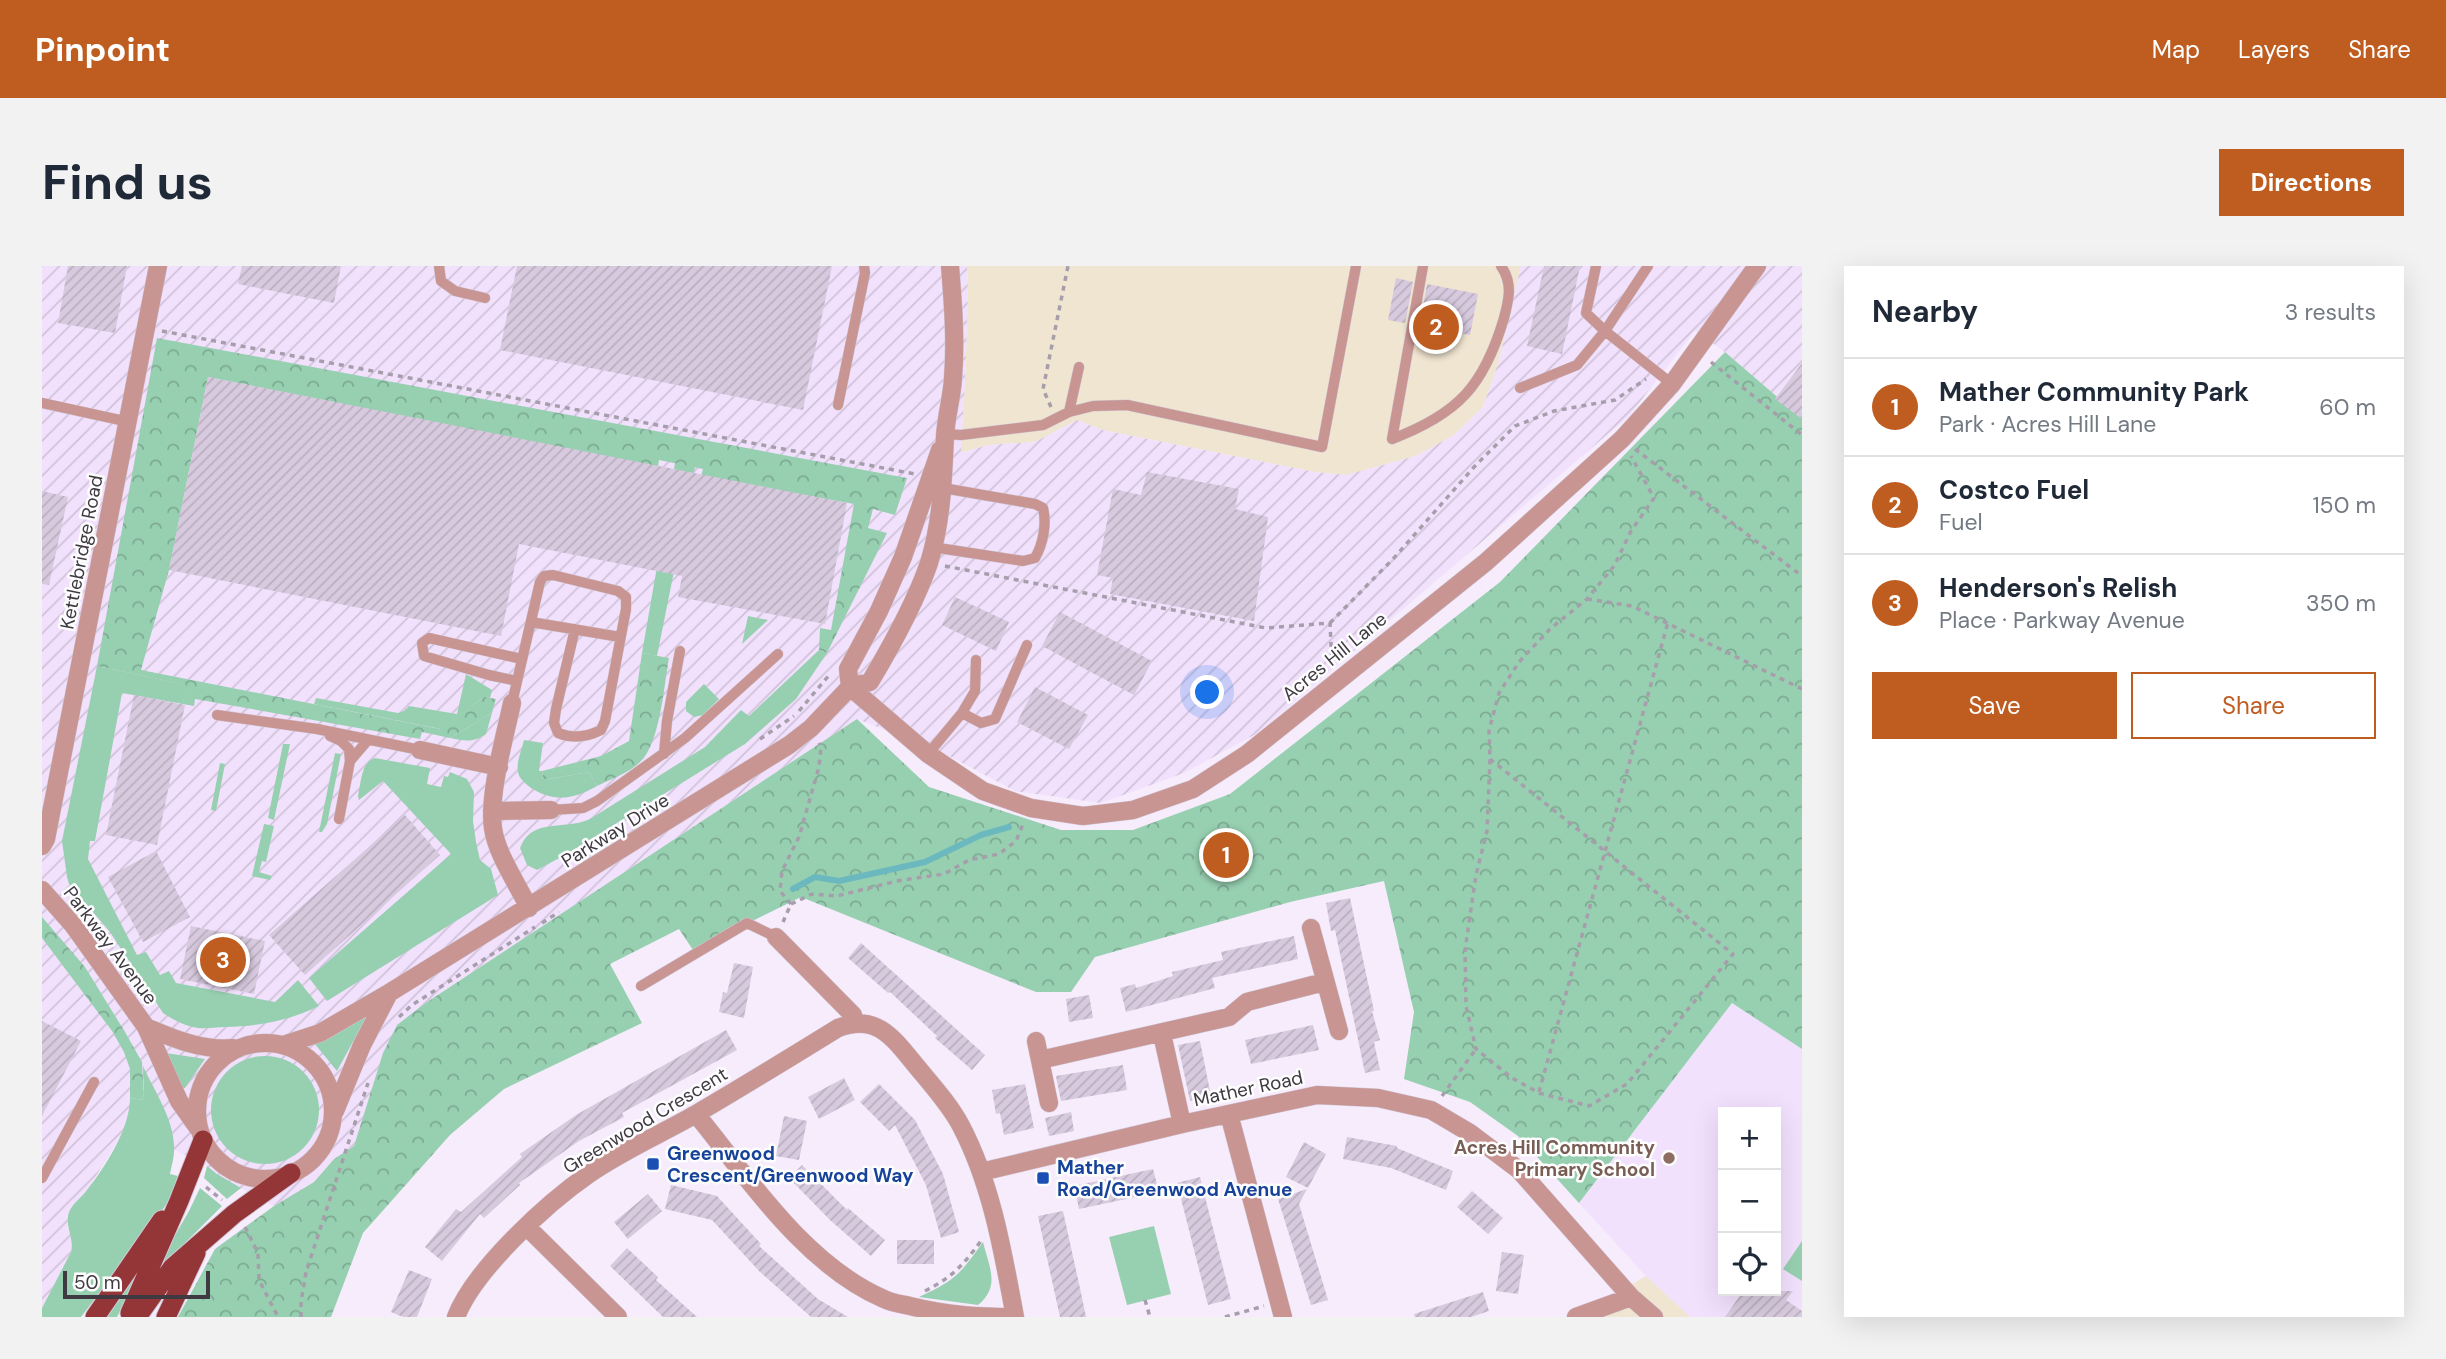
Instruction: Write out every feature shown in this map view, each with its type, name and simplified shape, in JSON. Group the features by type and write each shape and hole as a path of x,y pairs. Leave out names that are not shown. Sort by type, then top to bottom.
{"highway":[{"path":"128,1317 188,1180 202,1136"},
{"path":"137,1317 173,1268 233,1213 291,1173"},
{"path":"95,1317 167,1212 179,1201"},
{"path":"166,1317 201,1242"}],"street":[{"name":"Kettlebridge Road","path":"42,846 46,839 158,266"},
{"name":"Parkway Drive","path":"283,1045 320,1033 389,993 762,764 811,729 850,687 870,682 891,644 930,555 940,516 937,483 953,379 955,334 950,266"},
{"name":"Acres Hill Lane","path":"850,687 928,754 983,791 1031,808 1083,816 1133,810 1193,789 1247,754 1486,562 1622,439 1672,384 1757,266"},
{"name":"Parkway Drive","path":"850,687 848,669 879,611 937,483"},
{"path":"512,703 492,811 492,829 529,908"},
{"path":"420,750 499,767"},
{"path":"492,811 551,810"},
{"name":"Parkway Avenue","path":"42,890 73,925 146,1027 179,1101 202,1136"},
{"path":"1311,928 1339,1031"},
{"path":"696,1114 790,1230 844,1277 885,1300 896,1303 965,1317 1015,1317 996,1223 981,1172 960,1125 896,1041 873,1024 855,1022 853,1015 776,937"},
{"path":"1040,1060 1229,1017 1247,1002 1324,982"},
{"path":"333,1116 332,1095 319,1069 306,1056 283,1045 262,1042 238,1048 221,1058 208,1072 198,1096 197,1114 202,1136 215,1157 245,1176 268,1179 291,1173 316,1156 327,1139 333,1116 362,1045 389,993"},
{"name":"Greenwood Crescent","path":"456,1317 460,1305 484,1270 554,1202 590,1173 696,1114 838,1028 855,1022"},
{"name":"Parkway Avenue","path":"146,1027 213,1050 238,1048"},
{"path":"1162,1034 1182,1124"},
{"path":"1036,1041 1049,1103"},
{"name":"Mather Road","path":"981,1172 1317,1095 1378,1098 1431,1110 1470,1133 1519,1170 1631,1297 1654,1317"},
{"path":"1229,1114 1281,1309"},
{"path":"527,1227 618,1317"},
{"path":"1576,1317 1631,1297"}],"lane":[{"path":"439,266 441,281 455,291 485,298"},
{"path":"838,405 865,274 864,266"},
{"path":"945,434 1005,431 1043,425 1069,412 1093,406 1127,405 1322,447 1356,266"},
{"path":"1423,266 1392,439 1418,429 1444,414 1474,386 1496,345 1509,293 1506,269"},
{"path":"1596,266 1586,313 1672,384"},
{"path":"1520,388 1577,365 1605,331 1648,266"},
{"path":"1069,412 1079,367"},
{"path":"42,403 129,422"},
{"path":"930,555 1023,561 1035,558 1041,548 1045,518 1042,508 1035,504 937,483"},
{"path":"512,703 540,582 544,576 553,575 618,590 626,597 621,638 601,730 570,738 558,733 554,723 575,629"},
{"path":"531,622 621,638"},
{"path":"517,681 424,656 422,643 429,638 522,659"},
{"path":"962,713 981,723 995,719 1027,645"},
{"path":"664,754 680,650"},
{"path":"551,810 583,808 664,754 778,654"},
{"path":"928,754 962,713 975,691 976,660"},
{"path":"217,715 317,729 420,750"},
{"path":"317,729 341,741 349,749 350,761 339,819"},
{"path":"350,761 368,740"},
{"path":"641,986 747,923 776,937"},
{"path":"42,1178 94,1082"}],"path":[{"path":"1056,419 1044,389 1068,266"},
{"path":"146,328 937,483"},
{"path":"1697,351 1802,435"},
{"path":"930,555 1266,628 1330,623 1393,559 1474,467 1515,426 1555,411 1615,400 1656,372"},
{"path":"1622,439 1802,576"},
{"path":"1490,759 1733,954 1627,1084 1589,1106 1539,1093 1512,1079 1476,1049 1466,1006 1465,950 1476,875 1487,831 1489,730 1499,693 1519,662 1550,629 1587,599 1614,566 1631,531 1654,498 1622,439"},
{"path":"1587,599 1632,606 1668,621 1740,660 1802,689"},
{"path":"1539,1093 1668,621"},
{"path":"1330,623 1333,684"},
{"path":"754,744 797,713 834,666"},
{"path":"791,904 780,891 782,871 799,837 819,767 821,747 811,729"},
{"path":"776,937 791,904 812,894 836,896 897,881 944,874 969,860 999,854 1016,841 1031,808"},
{"path":"393,1021 412,1005 568,906"},
{"path":"1431,1110 1476,1049"},
{"path":"301,1317 306,1272 369,1081"},
{"path":"188,1180 204,1185 225,1202 248,1231 258,1253 259,1280 278,1317"},
{"path":"896,1303 946,1280 959,1269 996,1223"},
{"path":"1145,1300 1150,1317"},
{"path":"1225,1317 1281,1309"}],"shaded area":[{"path":"42,266 967,266 961,453 988,445 1035,442 1077,420 1102,430 1315,472 1346,475 1416,456 1454,435 1483,407 1499,361 1521,266 1802,266 1802,418 1725,352 1695,331 1629,416 1258,733 1184,773 1101,803 1015,791 940,751 857,719 424,1004 397,1025 354,1146 334,1159 314,1182 274,1206 175,1150 123,1133 88,1189 71,1207 68,1226 73,1246 42,1308"},
{"path":"967,266 1521,266 1499,361 1483,407 1454,435 1416,456 1346,475 1315,472 1102,430 1077,420 1035,442 988,445 960,453 965,382"},
{"name":"Acres Hill Community Primary School","path":"1732,1003 1802,1049 1802,1317 1690,1317 1646,1276 1579,1203"},
{"path":"1646,1276 1693,1317 1576,1317"}],"green space":[{"path":"157,338 907,478 895,515 873,509 868,528 887,533 827,653 819,650 820,628 831,630 854,504 701,476 703,469 659,460 658,467 208,377 169,570 141,670 440,729 484,697 496,699 492,713 450,738 422,732 420,739 195,699 194,706 183,704 186,685 97,666"},
{"path":"1725,352 1802,418 1802,1049 1732,1003 1579,1203 1518,1136 1470,1102 1404,1079 1414,1012 1384,881 1290,902 1095,957 1071,992 1036,992 801,897 693,950 679,929 610,964 642,1023 504,1089 450,1135 363,1233 331,1317 178,1317 215,1249 274,1206 314,1182 334,1159 354,1146 383,1053 397,1025 424,1004 857,719 929,787 1061,830 1133,830 1230,794 1500,582"},
{"path":"675,463 695,467 657,656 642,653"},
{"path":"748,616 768,620 742,644"},
{"path":"819,650 827,653 796,699 745,744 565,855 537,870 527,865 520,848 532,832 540,828 590,819 705,747 741,710 749,716"},
{"path":"642,653 669,658 657,728 647,753 640,762 620,776 597,786 589,772 543,780 542,771 601,756 629,741"},
{"path":"97,666 187,685 183,704 122,693 95,841 90,841 88,859 137,955 146,952 160,975 169,971 176,983 275,1002 298,980 319,1006 285,1019 249,1025 201,1028 175,1020 163,1013 110,932 69,884 62,841"},
{"path":"466,674 492,690 490,698 484,697 441,729 314,704 316,698 398,713 409,706 457,714"},
{"path":"704,684 719,699 703,715 694,717 686,711 686,702"},
{"path":"492,713 486,734 481,737 469,741 450,738"},
{"path":"524,740 543,743 539,771 542,771 543,780 589,772 597,786 564,798 548,796 531,788 518,772 518,760"},
{"path":"283,744 290,744 274,820 268,818"},
{"path":"335,753 341,754 327,824 322,832 319,832"},
{"path":"375,758 430,768 427,784 441,787 444,776 448,777 450,772 467,779 474,792 473,821 480,860 491,869 498,895 327,1001 309,978 451,854 383,781 359,800 364,768"},
{"path":"220,763 225,764 216,811 211,810"},
{"path":"264,824 274,826 266,862 262,861 259,872 272,876 270,880 252,876"},
{"path":"42,917 85,967 142,1062 144,1100 130,1098 130,1069 124,1052 112,1031 42,938"},
{"path":"367,1016 337,1071 314,1043"},
{"path":"166,1053 205,1059 185,1088 183,1088"},
{"path":"265,1056 286,1060 303,1072 315,1089 319,1110 315,1131 303,1148 286,1160 265,1164 244,1160 227,1148 215,1131 211,1110 215,1089 227,1072 244,1060"},
{"path":"143,1066 167,1114 173,1135 174,1152 170,1174 182,1177 169,1201 81,1317 42,1317 42,1308 71,1252 68,1220 70,1210 85,1193 116,1146 126,1122 130,1098 144,1100"},
{"path":"207,1166 241,1188 227,1199 204,1178"},
{"path":"200,1188 222,1206 151,1277 189,1211"},
{"path":"1154,1226 1171,1294 1127,1305 1109,1237"},
{"path":"1802,1241 1802,1281 1783,1269"},
{"path":"983,1242 991,1283 985,1298 978,1305 919,1297 956,1275"},
{"path":"140,1265 142,1267 117,1317 104,1317"}],"building":[{"path":"68,266 127,266 115,333 58,323"},
{"path":"242,266 341,266 334,303 238,284"},
{"path":"517,266 832,266 803,410 500,350"},
{"path":"1544,266 1580,266 1562,354 1527,346"},
{"path":"1396,278 1413,282 1405,323 1388,320"},
{"path":"1427,284 1478,294 1470,335 1420,326"},
{"path":"1802,363 1802,419 1775,399"},
{"path":"208,377 847,503 825,624 678,597 682,576 519,544 501,636 169,570"},
{"path":"1147,472 1239,489 1235,509 1268,517 1254,621 1110,594 1113,578 1097,575 1113,489 1141,495"},
{"path":"42,491 68,497 49,585 42,584"},
{"path":"955,597 1009,622 996,651 942,625"},
{"path":"1060,612 1152,661 1134,695 1042,646"},
{"path":"1035,687 1088,715 1069,749 1017,722"},
{"path":"134,695 185,705 157,845 106,835"},
{"path":"405,815 440,855 305,975 269,935"},
{"path":"156,851 190,917 143,942 108,877"},
{"path":"1350,898 1380,1040 1374,1042 1380,1070 1365,1073 1335,930 1331,931 1326,903"},
{"path":"191,926 265,941 254,994 180,979"},
{"path":"1294,936 1298,959 1212,978 1215,988 1126,1012 1120,988 1135,984 1136,988 1173,976 1172,972 1223,960 1221,952"},
{"path":"861,943 985,1055 972,1070 935,1038 937,1036 890,992 848,958"},
{"path":"734,963 753,967 744,1018 719,1012"},
{"path":"1089,995 1093,1018 1069,1022 1066,999"},
{"path":"42,1021 81,1041 42,1116"},
{"path":"1313,1025 1319,1050 1251,1064 1245,1040"},
{"path":"726,1030 737,1050 622,1113 624,1117 579,1141 519,1183 520,1185 484,1218 480,1214 442,1261 425,1247 456,1209 461,1212 522,1157 520,1154 576,1115"},
{"path":"1200,1041 1211,1096 1190,1101 1178,1045"},
{"path":"1123,1065 1127,1090 1061,1101 1056,1076"},
{"path":"844,1078 855,1100 819,1119 808,1097"},
{"path":"879,1084 915,1120 943,1174 959,1232 941,1238 926,1185 895,1125 889,1131 860,1102"},
{"path":"1025,1084 1034,1128 1004,1135 1000,1113 996,1114 992,1090"},
{"path":"1071,1112 1074,1131 1049,1136 1045,1118"},
{"path":"784,1116 807,1121 799,1160 776,1156"},
{"path":"1347,1137 1397,1146 1453,1171 1446,1190 1391,1168 1343,1159"},
{"path":"1304,1142 1326,1154 1308,1188 1286,1177"},
{"path":"802,1165 847,1210 848,1208 885,1240 871,1256 830,1220 789,1178"},
{"path":"1153,1169 1159,1192 1079,1209 1074,1186"},
{"path":"1200,1177 1231,1299 1208,1305 1177,1183"},
{"path":"671,1185 717,1196 761,1244 759,1246 818,1299 848,1317 811,1317 760,1272 712,1220 665,1209"},
{"path":"1307,1189 1299,1204 1328,1300 1311,1305 1278,1199"},
{"path":"1472,1191 1503,1218 1488,1234 1457,1207"},
{"path":"648,1194 662,1211 628,1239 614,1222"},
{"path":"1063,1211 1086,1317 1060,1317 1047,1258 1038,1216"},
{"path":"897,1240 934,1240 934,1264 897,1264"},
{"path":"627,1248 658,1277 656,1280 697,1317 663,1317 610,1266"},
{"path":"1502,1252 1524,1255 1518,1294 1496,1291"},
{"path":"409,1270 432,1279 417,1317 403,1317 391,1312"},
{"path":"1781,1291 1793,1291 1786,1300 1802,1311 1802,1317 1725,1317 1740,1296 1781,1296"},
{"path":"1483,1292 1489,1311 1471,1317 1415,1317 1414,1314"}],"waterway":[{"path":"793,889 815,877 839,881 925,862 981,835 1009,827"}],"place":[{"name":"Costco Fuel","path":"1436,327"},
{"name":"Mather Community Park","path":"1226,855"},
{"name":"Henderson's Relish","path":"223,960"},
{"name":"Acres Hill Community Primary School","path":"1669,1158"},
{"name":"Greenwood Crescent/Greenwood Way","path":"653,1164"},
{"name":"Mather Road/Greenwood Avenue","path":"1043,1178"}]}
